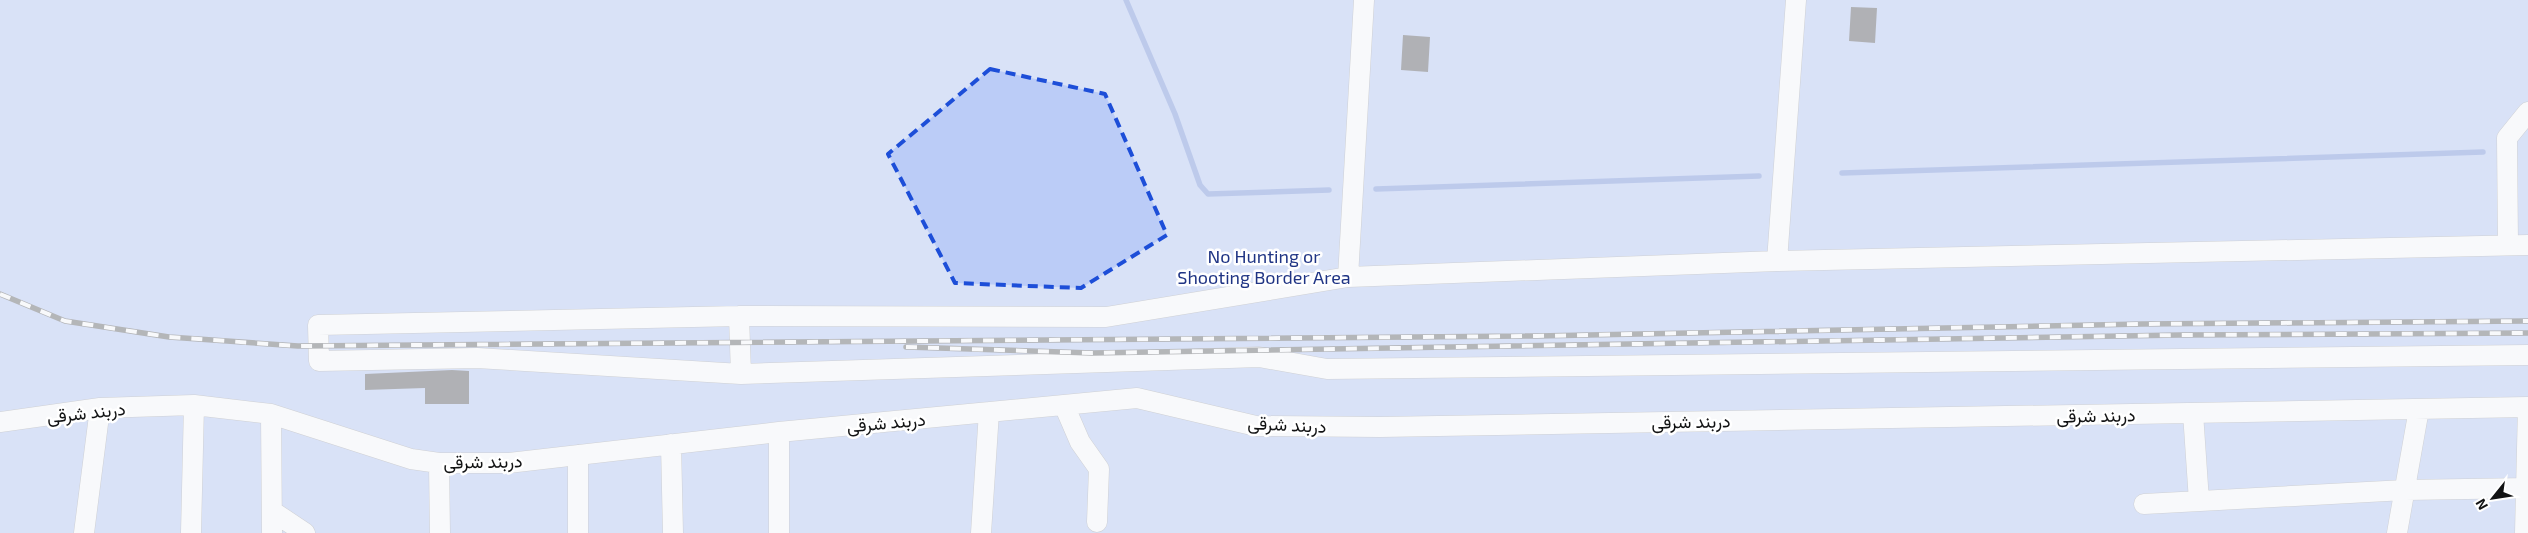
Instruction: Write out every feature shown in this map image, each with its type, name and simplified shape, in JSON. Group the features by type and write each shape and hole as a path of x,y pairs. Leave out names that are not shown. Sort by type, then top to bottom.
{"street":[{"path":"1348,277 1364,0"},
{"path":"1777,261 1796,0"},
{"path":"2508,245 2507,138 2528,112"},
{"path":"2528,245 1777,261 1348,277 1106,317 739,316 318,325 319,361 477,358 741,374 1259,357 1337,369 2528,355"},
{"path":"739,316 741,374"},
{"name":"دربند شرقی","path":"0,422 100,408 194,405 271,414 411,459 438,463 508,463 779,432 1137,398 1256,426 1380,427 2528,407"},
{"path":"191,533 194,405"},
{"path":"1064,405 1080,442 1099,469 1097,522"},
{"path":"2526,533 2528,407"},
{"path":"84,533 100,408"},
{"path":"2397,533 2419,409"},
{"path":"982,533 989,412"},
{"path":"271,414 272,533"},
{"path":"2193,414 2199,501"},
{"path":"779,432 779,533"},
{"path":"670,444 673,533"},
{"path":"578,456 578,533"},
{"path":"438,463 440,533"},
{"path":"2144,504 2405,490 2527,488"},
{"path":"272,511 305,533"}],"highlighted area":[{"path":"990,69 1105,94 1167,235 1081,288 955,283 888,154"}],"green space":[{"name":"No Hunting or Shooting Border Area","path":"0,0 2528,0 2528,533 0,533"}],"building":[{"path":"1851,7 1877,8 1875,43 1849,41"},
{"path":"1403,35 1430,37 1428,72 1401,70"},
{"path":"469,371 469,404 425,404 425,388 365,390 365,374"}],"waterway":[{"path":"1126,0 1175,114 1200,185 1208,194 1329,190"},
{"path":"1842,173 2483,152"},
{"path":"1376,189 1759,176"}],"railway":[{"path":"0,294 65,321 169,337 298,346 1537,336 2142,324 2528,321"},
{"path":"906,347 1092,353 2180,335 2528,333"}]}
